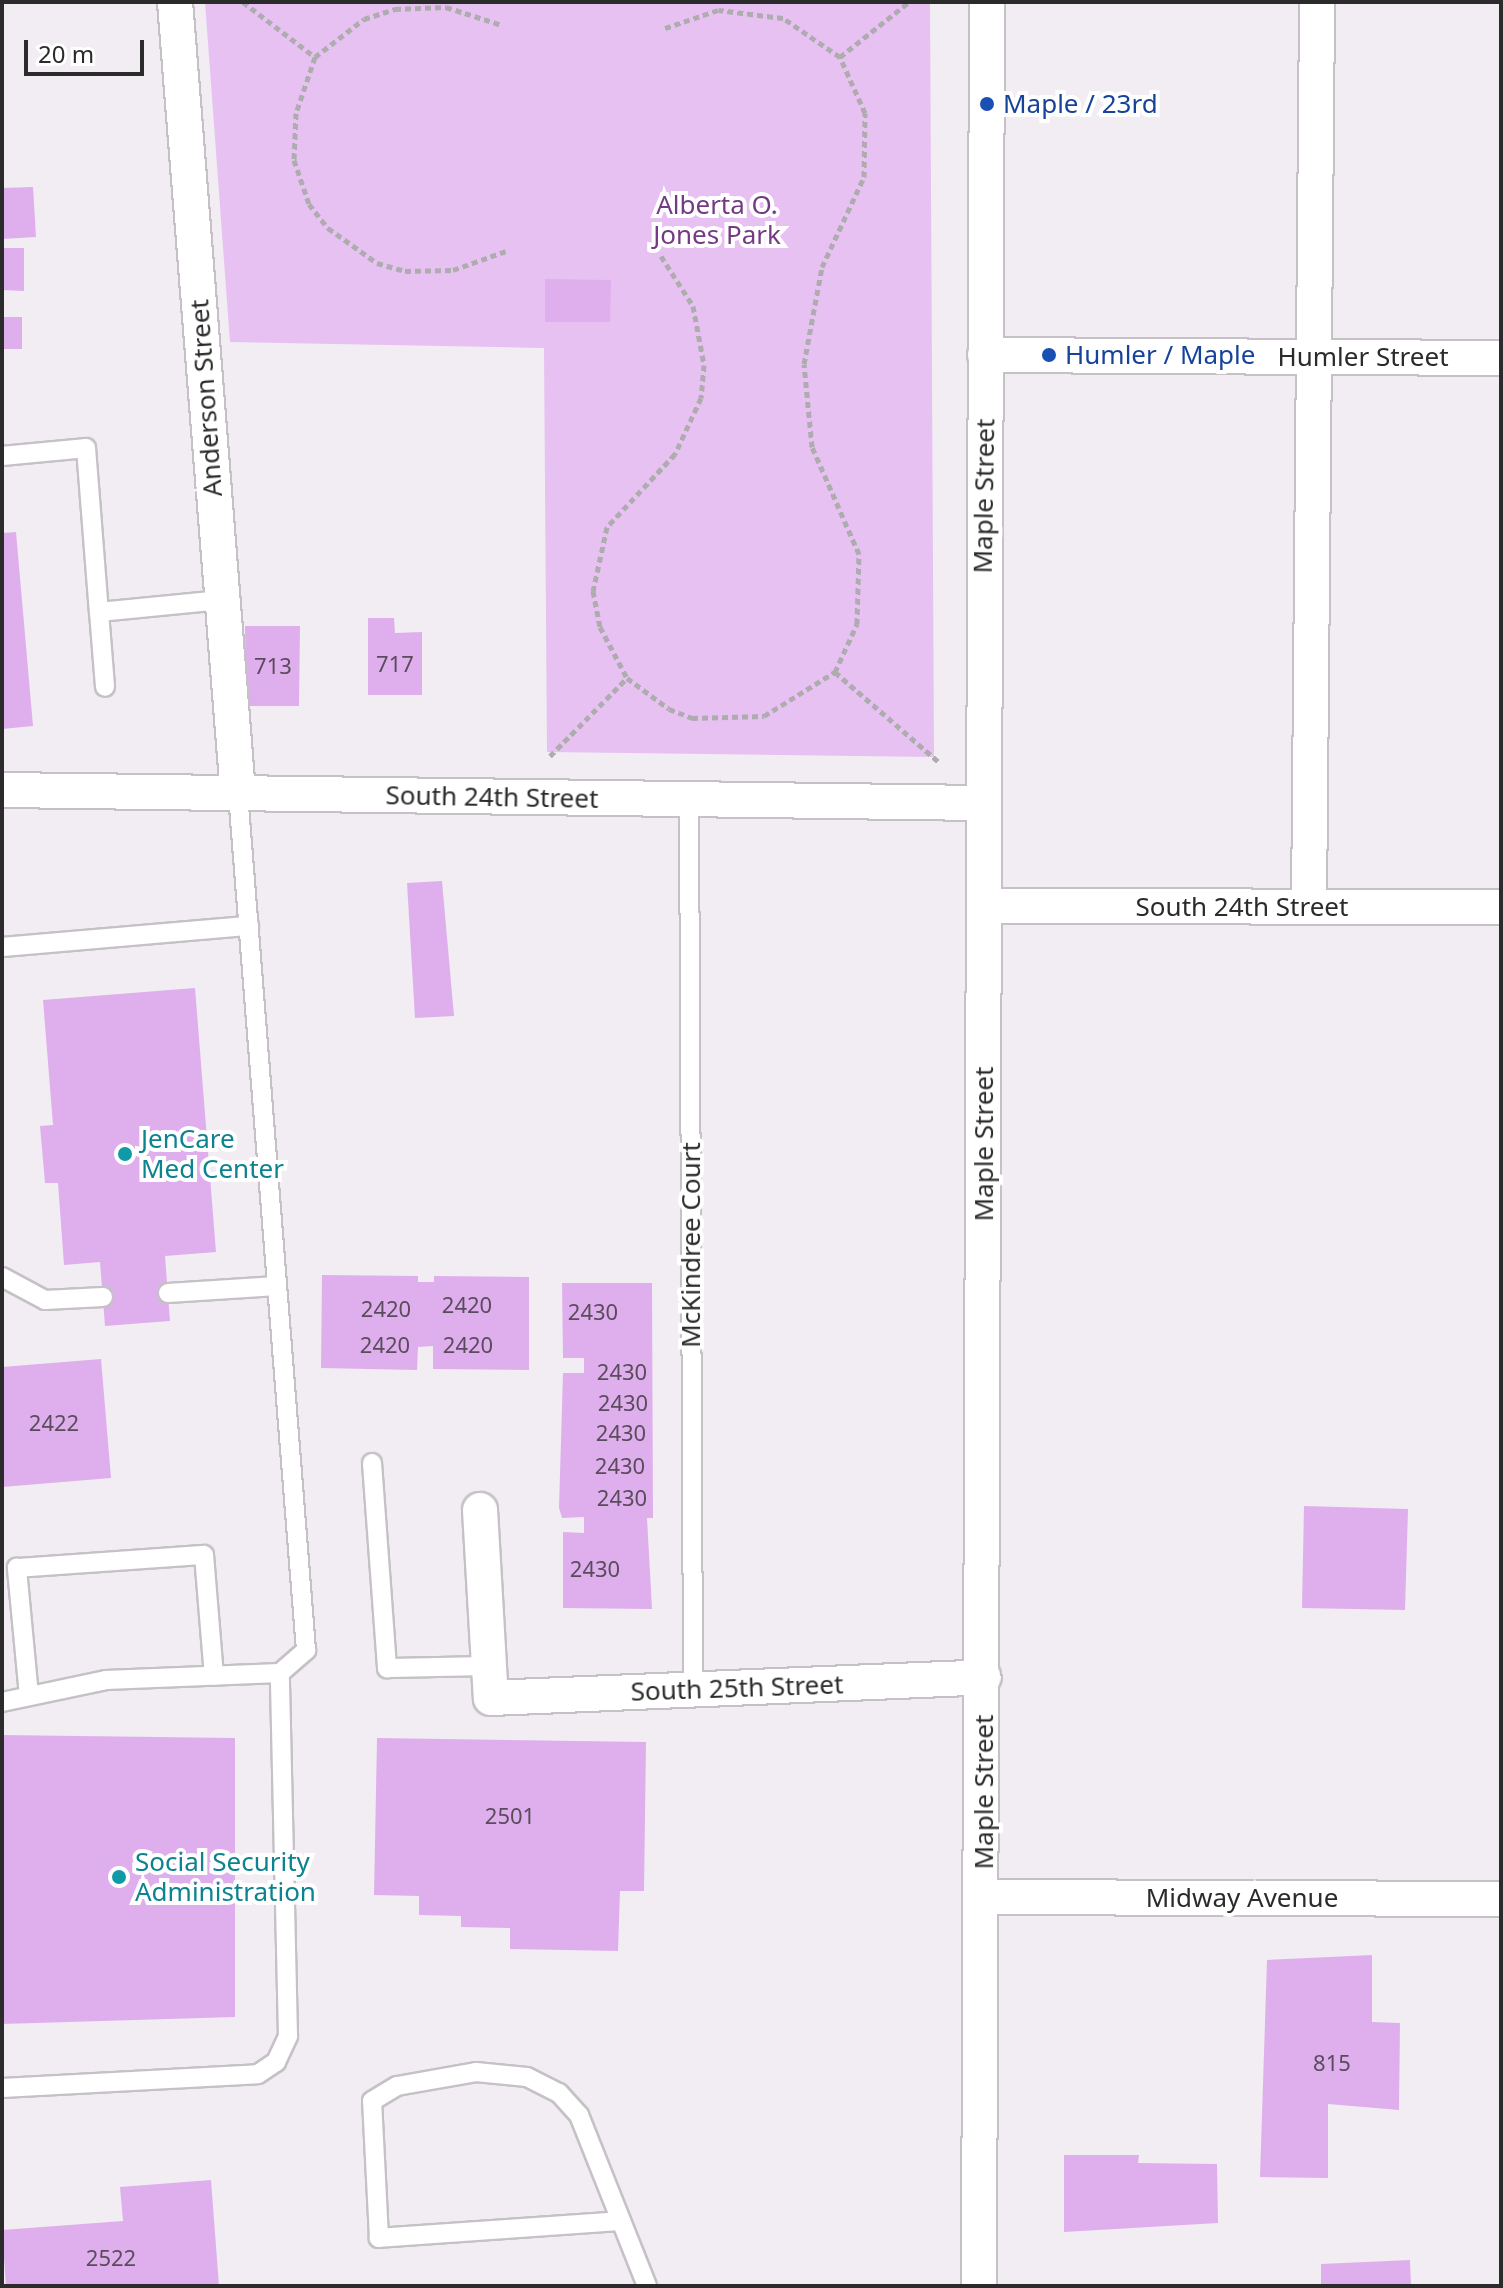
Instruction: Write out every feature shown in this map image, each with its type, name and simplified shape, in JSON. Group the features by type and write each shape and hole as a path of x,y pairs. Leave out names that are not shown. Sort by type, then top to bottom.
{"street":[{"name":"Anderson Street","path":"175,2 238,793"},
{"name":"Maple Street","path":"979,2286 984,1677 984,906 981,803 987,2"},
{"path":"1309,907 1309,357 1317,2"},
{"name":"Humler Street","path":"985,355 1501,358"},
{"name":"South 24th Street","path":"2,790 981,803"},
{"name":"South 24th Street","path":"984,906 1501,907"},
{"path":"480,1510 490,1682"},
{"name":"South 25th Street","path":"490,1682 693,1690 984,1677"},
{"name":"Midway Avenue","path":"983,1897 1501,1899"}],"lane":[{"path":"2,456 86,448 105,687"},
{"path":"99,612 221,600"},
{"path":"2,1702 106,1680 280,1673 306,1650 238,793"},
{"name":"McKindree Court","path":"689,800 693,1690"},
{"path":"2,947 249,926"},
{"path":"2,1277 45,1300 103,1297"},
{"path":"168,1293 277,1286"},
{"path":"372,1463 387,1668 490,1682"},
{"path":"29,1696 17,1568 204,1555 214,1676"},
{"path":"2,2088 258,2074 276,2062 288,2036 280,1673"},
{"path":"621,2221 379,2238 372,2101 397,2086 476,2072 537,2083 579,2115 647,2286"}],"path":[{"path":"243,2 315,57"},
{"path":"840,57 909,2"},
{"path":"502,25 446,7 395,9 364,19 315,57 296,113 294,160 309,204 328,228 377,263 405,271 453,270 506,251"},
{"path":"661,256 693,306 704,365 701,398 675,454 607,527 597,558 593,591 600,627 627,678 669,709 692,718 729,720 764,716 835,672 857,624 859,554 812,447 804,364 822,267 853,208 869,145 865,113 840,57 783,18 718,10 665,28"},
{"path":"835,672 939,762"},
{"path":"550,756 627,678"}],"green space":[{"name":"Alberta O. Jones Park","path":"205,2 930,2 934,757 547,752 544,348 230,342"}],"building":[{"path":"33,187 36,237 2,239 2,188"},
{"path":"2,248 24,248 24,291 2,290"},
{"path":"545,279 611,280 610,322 545,322"},
{"path":"2,317 22,317 22,349 2,349"},
{"path":"16,532 33,726 2,729 2,533"},
{"path":"368,618 394,618 395,633 422,632 422,695 368,695"},
{"path":"245,626 300,626 299,706 246,706"},
{"path":"442,881 454,1016 415,1018 407,883"},
{"name":"JenCare Med Center","path":"195,988 216,1252 165,1256 170,1321 105,1326 100,1262 64,1265 58,1183 45,1183 40,1126 53,1125 43,1000"},
{"path":"322,1275 418,1276 418,1282 434,1282 434,1276 529,1277 529,1370 433,1369 433,1346 418,1347 417,1370 321,1368"},
{"path":"562,1283 652,1283 653,1518 647,1518 652,1609 563,1608 563,1532 584,1533 584,1517 562,1518 559,1508 563,1373 584,1373 584,1358 563,1358"},
{"path":"101,1359 111,1478 2,1487 2,1367"},
{"path":"1304,1506 1408,1509 1405,1610 1302,1608"},
{"name":"Social Security Administration","path":"2,1735 235,1738 235,2017 2,2024"},
{"path":"377,1738 646,1742 644,1891 620,1891 618,1951 510,1949 510,1928 461,1927 461,1916 419,1915 419,1896 374,1895"},
{"path":"1372,1955 1372,2022 1400,2023 1399,2110 1328,2104 1328,2178 1260,2177 1267,1960"},
{"path":"1064,2155 1139,2155 1138,2163 1217,2164 1218,2223 1064,2232"},
{"path":"211,2180 219,2286 6,2286 2,2230 123,2221 120,2187"},
{"path":"1410,2260 1411,2286 1321,2286 1321,2264"}],"place":[{"name":"Maple / 23rd","path":"987,104"},
{"name":"Humler / Maple","path":"1049,355"},
{"name":"JenCare Med Center","path":"125,1154"},
{"name":"Social Security Administration","path":"119,1877"}]}
